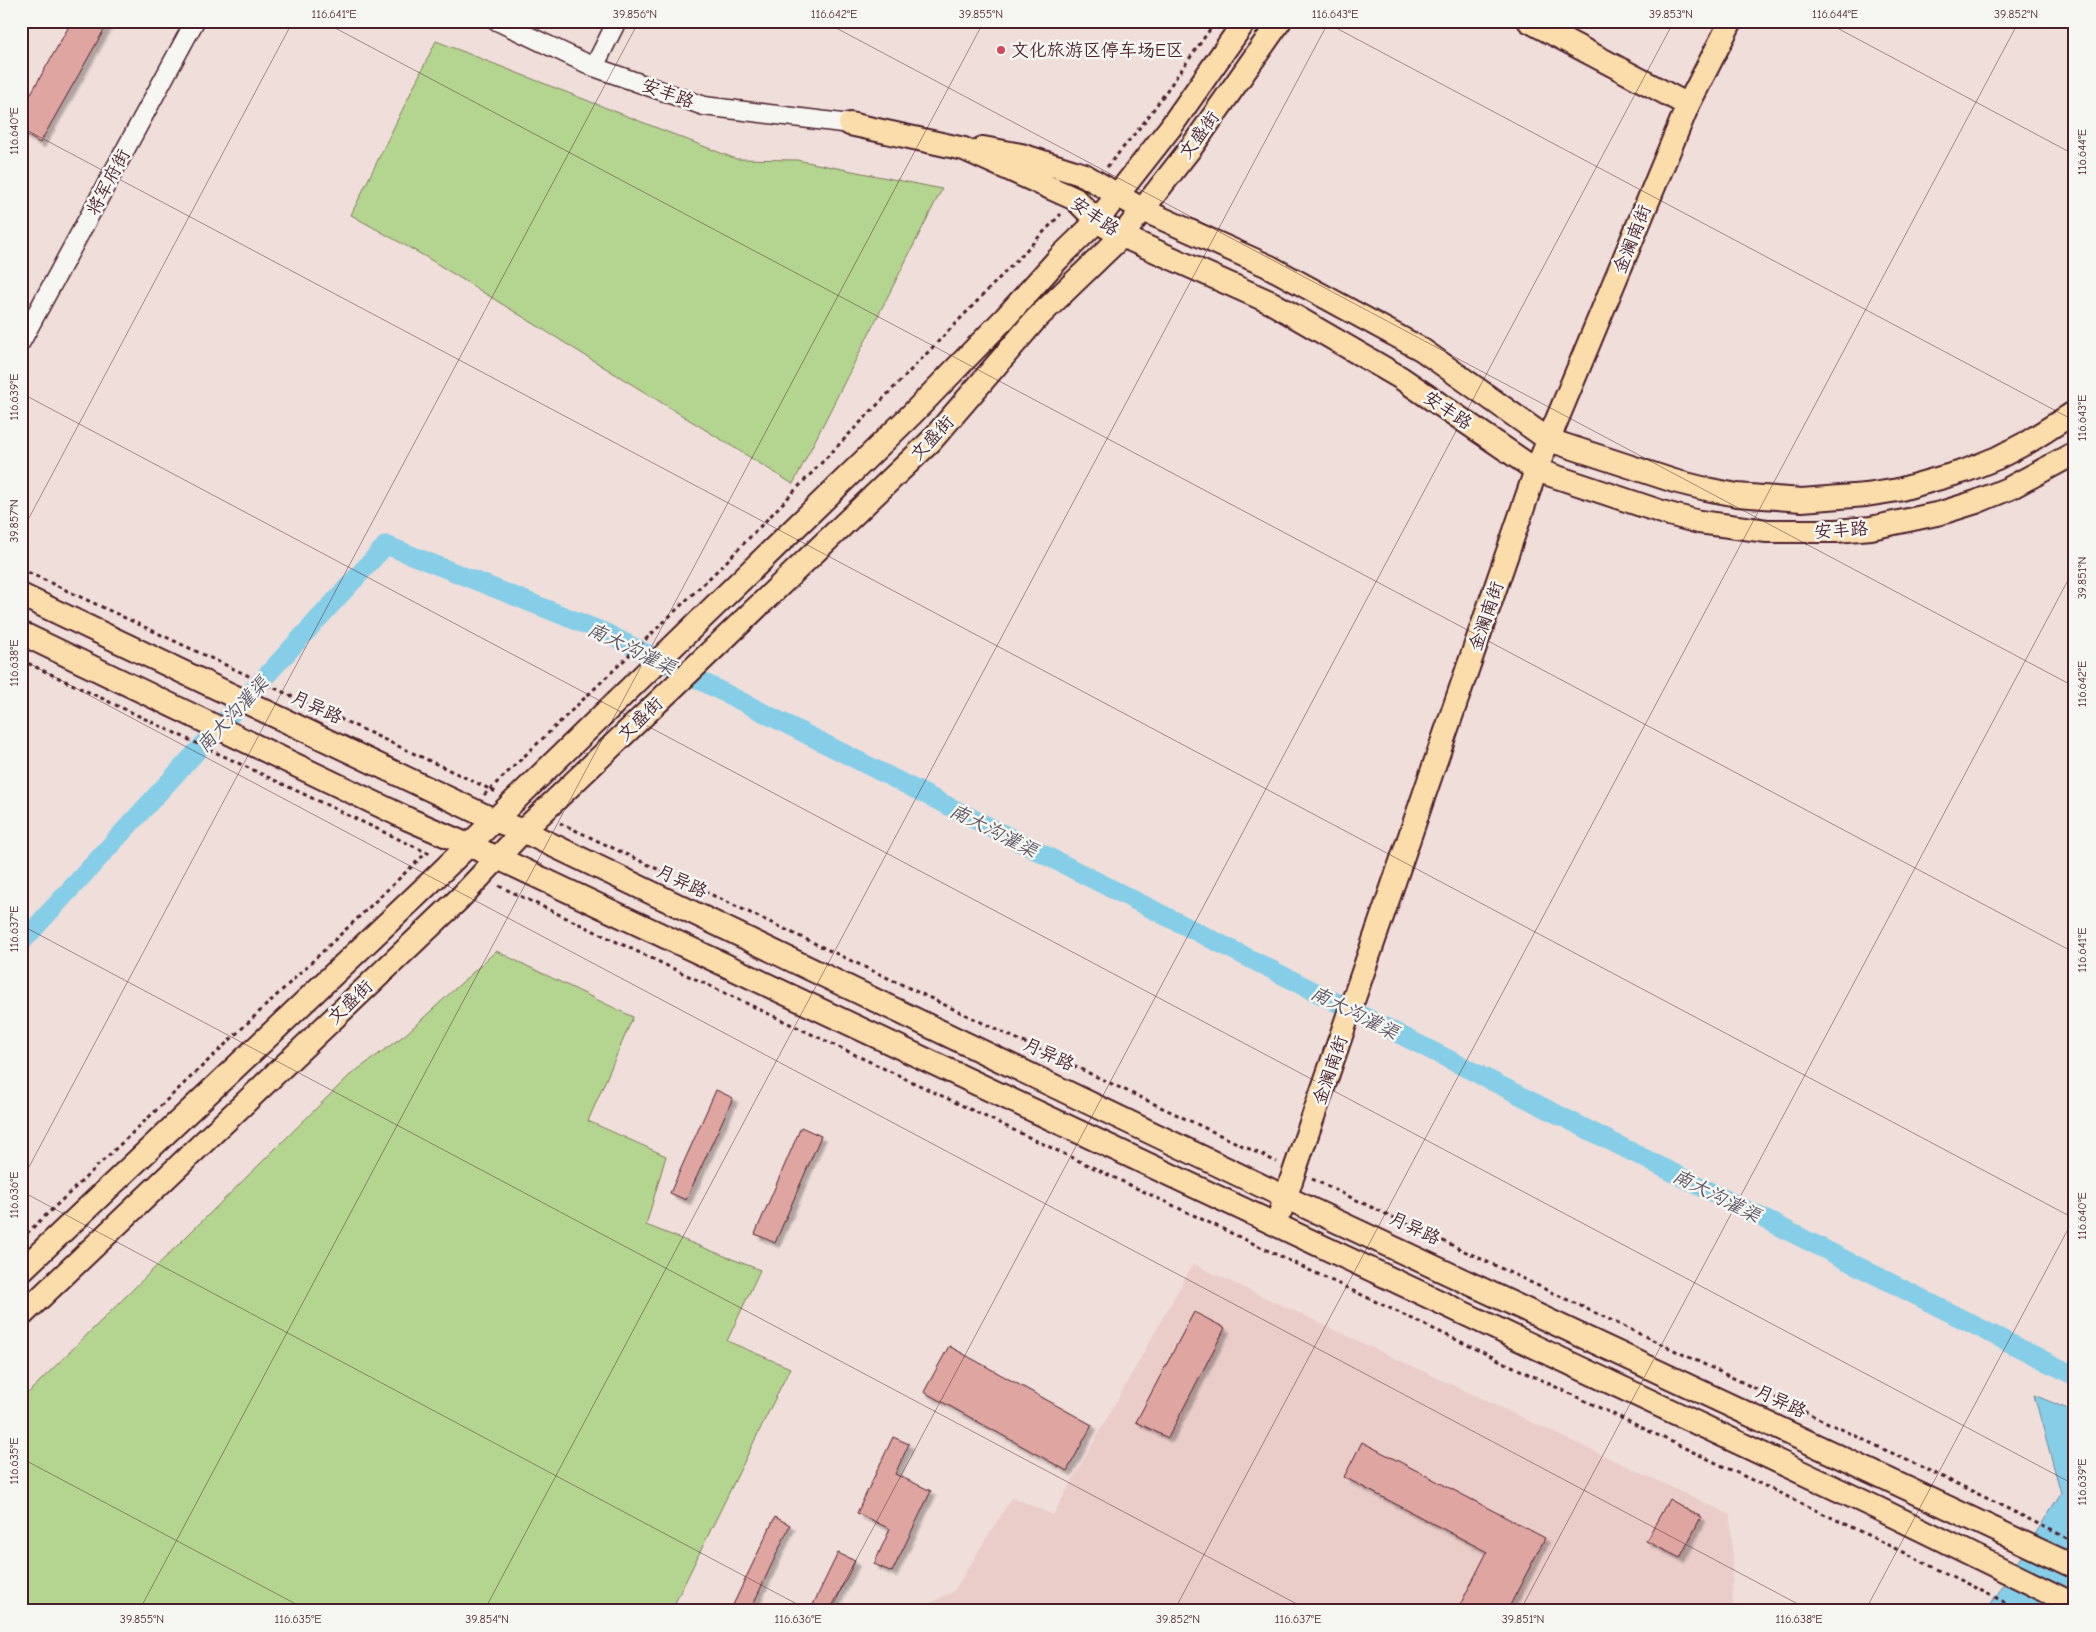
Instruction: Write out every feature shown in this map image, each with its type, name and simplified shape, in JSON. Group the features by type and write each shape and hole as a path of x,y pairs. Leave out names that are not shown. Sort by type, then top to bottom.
{"main road":[{"name":"文盛街","path":"21,1271 514,801 911,415 1058,259 1097,221 1170,128 1246,21"},
{"name":"文盛街","path":"21,1316 480,876 523,830 931,441 1035,320 1122,236 1193,145 1280,21"},
{"path":"1529,21 1688,105"},
{"name":"金澜南街","path":"1275,1225 1287,1198 1536,470 1688,105 1731,21"},
{"name":"安丰路","path":"850,124 1021,155 1084,175 1143,210 1268,266 1421,349 1549,440 1674,481 1706,489 1769,498 1834,498 1898,490 1965,471 2028,442 2075,412"},
{"name":"安丰路","path":"850,124 964,149 1075,199 1097,221 1122,236 1272,303 1401,378 1536,470 1665,513 1699,522 1767,531 1836,531 1905,522 1967,505 2010,488 2075,453"},
{"name":"月异路","path":"21,595 494,820 523,830 1287,1198 2075,1567"},
{"path":"21,633 444,836 498,858 1877,1508 2075,1605"}],"street":[{"name":"将军府街","path":"21,342 195,21"},
{"name":"安丰路","path":"497,21 594,67 704,106 850,124"},
{"path":"594,67 617,21"}],"path":[{"path":"1095,181 1146,120 1216,21"},
{"path":"471,809 713,575 1075,199"},
{"name":"月异路","path":"21,569 514,801"},
{"path":"21,660 449,863"},
{"name":"月异路","path":"540,814 1900,1457 2075,1542"},
{"path":"21,1239 444,836"},
{"path":"480,876 1866,1534 2023,1611"}],"shaded area":[{"path":"1193,1264 1731,1515 1733,1611 915,1611 954,1591 1012,1497 1053,1515"}],"green space":[{"path":"436,41 736,159 797,160 942,189 793,484 426,257 351,215"},
{"path":"496,951 633,1017 588,1121 666,1156 646,1225 760,1270 727,1341 790,1368 673,1607 680,1611 21,1611 21,1400 349,1076 406,1034"}],"water":[{"path":"2034,1395 2075,1412 2075,1611 1987,1611 2061,1493"}],"building":[{"path":"72,21 109,21 40,143 21,132 21,111"},
{"path":"716,1090 733,1098 686,1200 670,1193"},
{"path":"801,1127 821,1136 775,1243 755,1234"},
{"path":"1194,1312 1225,1328 1168,1438 1136,1422"},
{"path":"949,1346 1092,1425 1067,1471 924,1392"},
{"path":"893,1437 909,1444 895,1474 931,1491 892,1572 874,1564 890,1529 857,1513"},
{"path":"1362,1442 1545,1538 1507,1611 1457,1611 1487,1552 1344,1477"},
{"path":"1669,1499 1701,1517 1680,1558 1646,1541"},
{"path":"775,1517 790,1525 750,1611 745,1611 733,1605"},
{"path":"838,1553 855,1561 830,1611 810,1611"}],"waterway":[{"name":"南大沟灌渠","path":"21,943 386,545 604,632 2075,1376"}],"place":[{"name":"文化旅游区停车场E区","path":"1001,50"}]}
